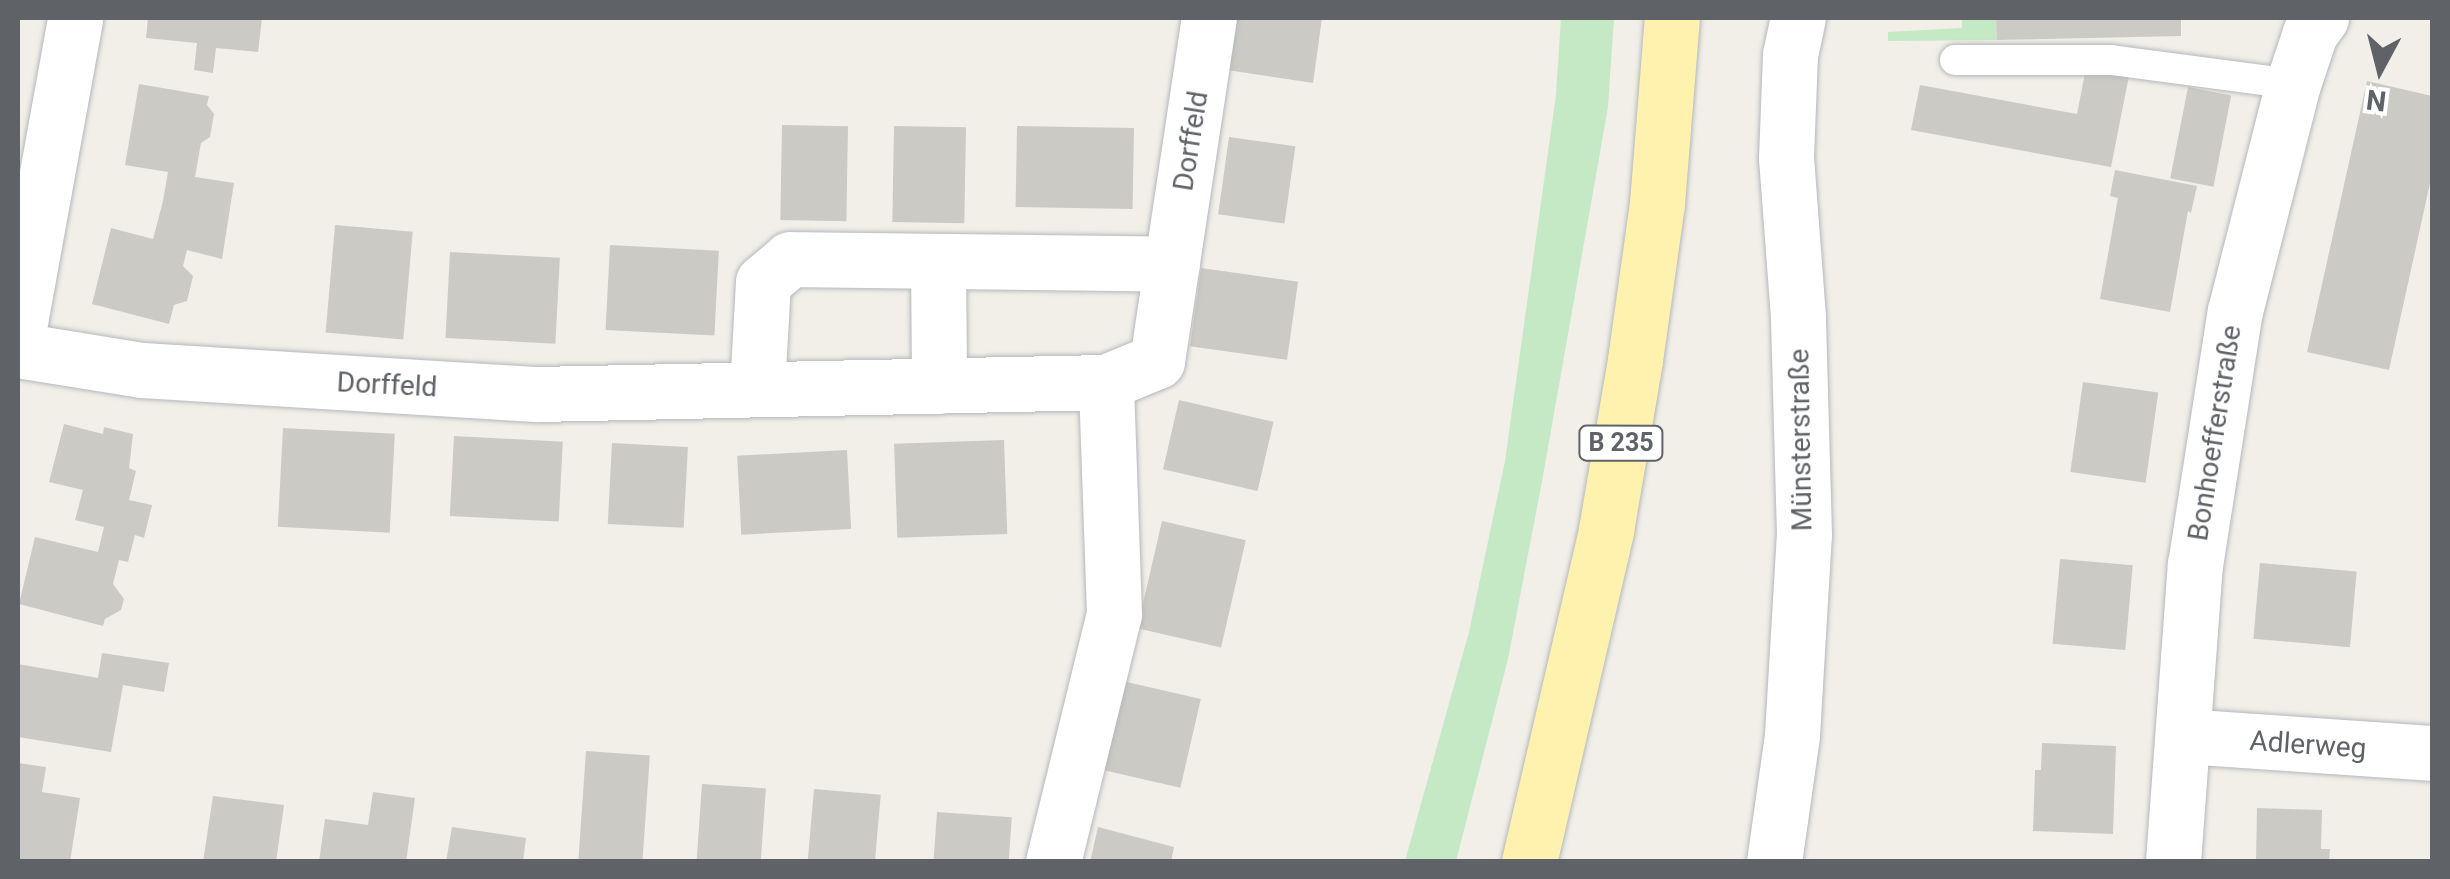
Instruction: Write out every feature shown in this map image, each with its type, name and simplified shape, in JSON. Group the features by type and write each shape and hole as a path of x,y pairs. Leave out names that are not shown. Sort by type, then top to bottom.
{"main road":[{"name":"B 235","path":"1530,862 1606,530 1635,360 1657,203 1672,18"}],"street":[{"path":"18,332 76,18"},
{"name":"Dorffeld","path":"18,350 142,370 536,394 1106,382 1157,361 1209,18"},
{"name":"Münsterstraße","path":"1774,862 1792,735 1804,535 1798,316 1786,158 1790,55 1798,18"},
{"name":"Bonhoefferstraße","path":"2172,862 2194,566 2234,311 2293,84 2310,33 2320,18"},
{"path":"758,389 763,282 790,259 1172,264"},
{"path":"938,260 939,386"},
{"path":"1052,862 1114,614 1106,382"},
{"name":"Adlerweg","path":"2184,736 2432,754"}],"lane":[{"path":"1955,60 2111,60 2293,84"}],"green space":[{"path":"1561,18 1614,18 1608,107 1543,476 1508,659 1456,861 1405,861 1469,632 1505,461 1556,95"},
{"path":"1962,18 1996,18 1997,40 1888,41 1888,32 1962,28"}],"building":[{"path":"148,18 262,18 258,52 216,48 213,73 194,70 197,43 146,38"},
{"path":"1234,18 1322,18 1313,83 1227,70"},
{"path":"1996,18 2181,18 2181,36 1997,40"},
{"path":"2086,68 2129,76 2111,167 1911,130 1920,85 2077,114"},
{"path":"2367,81 2432,96 2432,174 2389,370 2307,352"},
{"path":"139,84 209,96 207,105 214,114 210,137 201,143 195,177 234,183 222,259 187,250 183,266 193,276 187,301 174,305 169,324 92,304 111,228 153,239 163,201 168,172 125,165"},
{"path":"2188,87 2231,95 2213,187 2170,178"},
{"path":"782,125 848,126 846,221 780,220"},
{"path":"894,126 966,127 964,223 892,222"},
{"path":"1017,126 1134,128 1133,209 1016,207"},
{"path":"1229,137 1295,146 1284,224 1218,214"},
{"path":"2115,170 2197,186 2191,213 2188,211 2170,312 2100,299 2118,198 2110,196"},
{"path":"335,225 413,232 403,339 326,333"},
{"path":"610,245 719,251 714,336 606,330"},
{"path":"450,252 560,258 555,344 445,338"},
{"path":"1201,268 1298,282 1287,360 1190,346"},
{"path":"2083,382 2158,393 2146,483 2070,472"},
{"path":"1179,400 1274,422 1258,491 1163,469"},
{"path":"64,424 103,434 104,427 133,434 129,468 136,471 129,500 152,505 144,538 135,535 128,562 119,560 113,584 124,599 121,610 105,619 103,626 19,604 35,537 98,552 104,527 75,520 83,490 49,482"},
{"path":"283,428 395,434 390,533 278,527"},
{"path":"454,436 563,442 559,522 450,516"},
{"path":"1004,440 1007,534 897,538 894,444"},
{"path":"612,443 688,447 684,528 608,524"},
{"path":"847,450 851,529 741,535 737,456"},
{"path":"1162,521 1246,540 1221,648 1137,628"},
{"path":"2060,559 2133,565 2125,650 2053,644"},
{"path":"2260,563 2357,571 2350,647 2253,639"},
{"path":"102,653 169,663 164,692 123,685 111,752 18,737 18,664 98,678"},
{"path":"1118,680 1201,699 1180,788 1098,769"},
{"path":"2042,743 2116,746 2113,834 2033,831 2035,770 2041,770"},
{"path":"586,751 650,755 642,862 578,861"},
{"path":"18,763 46,767 42,792 80,798 70,862 18,862"},
{"path":"702,784 766,788 761,862 697,862"},
{"path":"814,789 881,795 875,862 808,862"},
{"path":"373,792 415,798 406,862 319,862 325,819 368,825"},
{"path":"213,796 284,805 276,862 203,862"},
{"path":"2257,808 2322,810 2321,849 2330,849 2329,862 2256,862"},
{"path":"937,812 1012,817 1009,862 934,862"},
{"path":"452,827 526,838 523,862 446,862"},
{"path":"1098,827 1174,847 1171,862 1090,862"}]}
